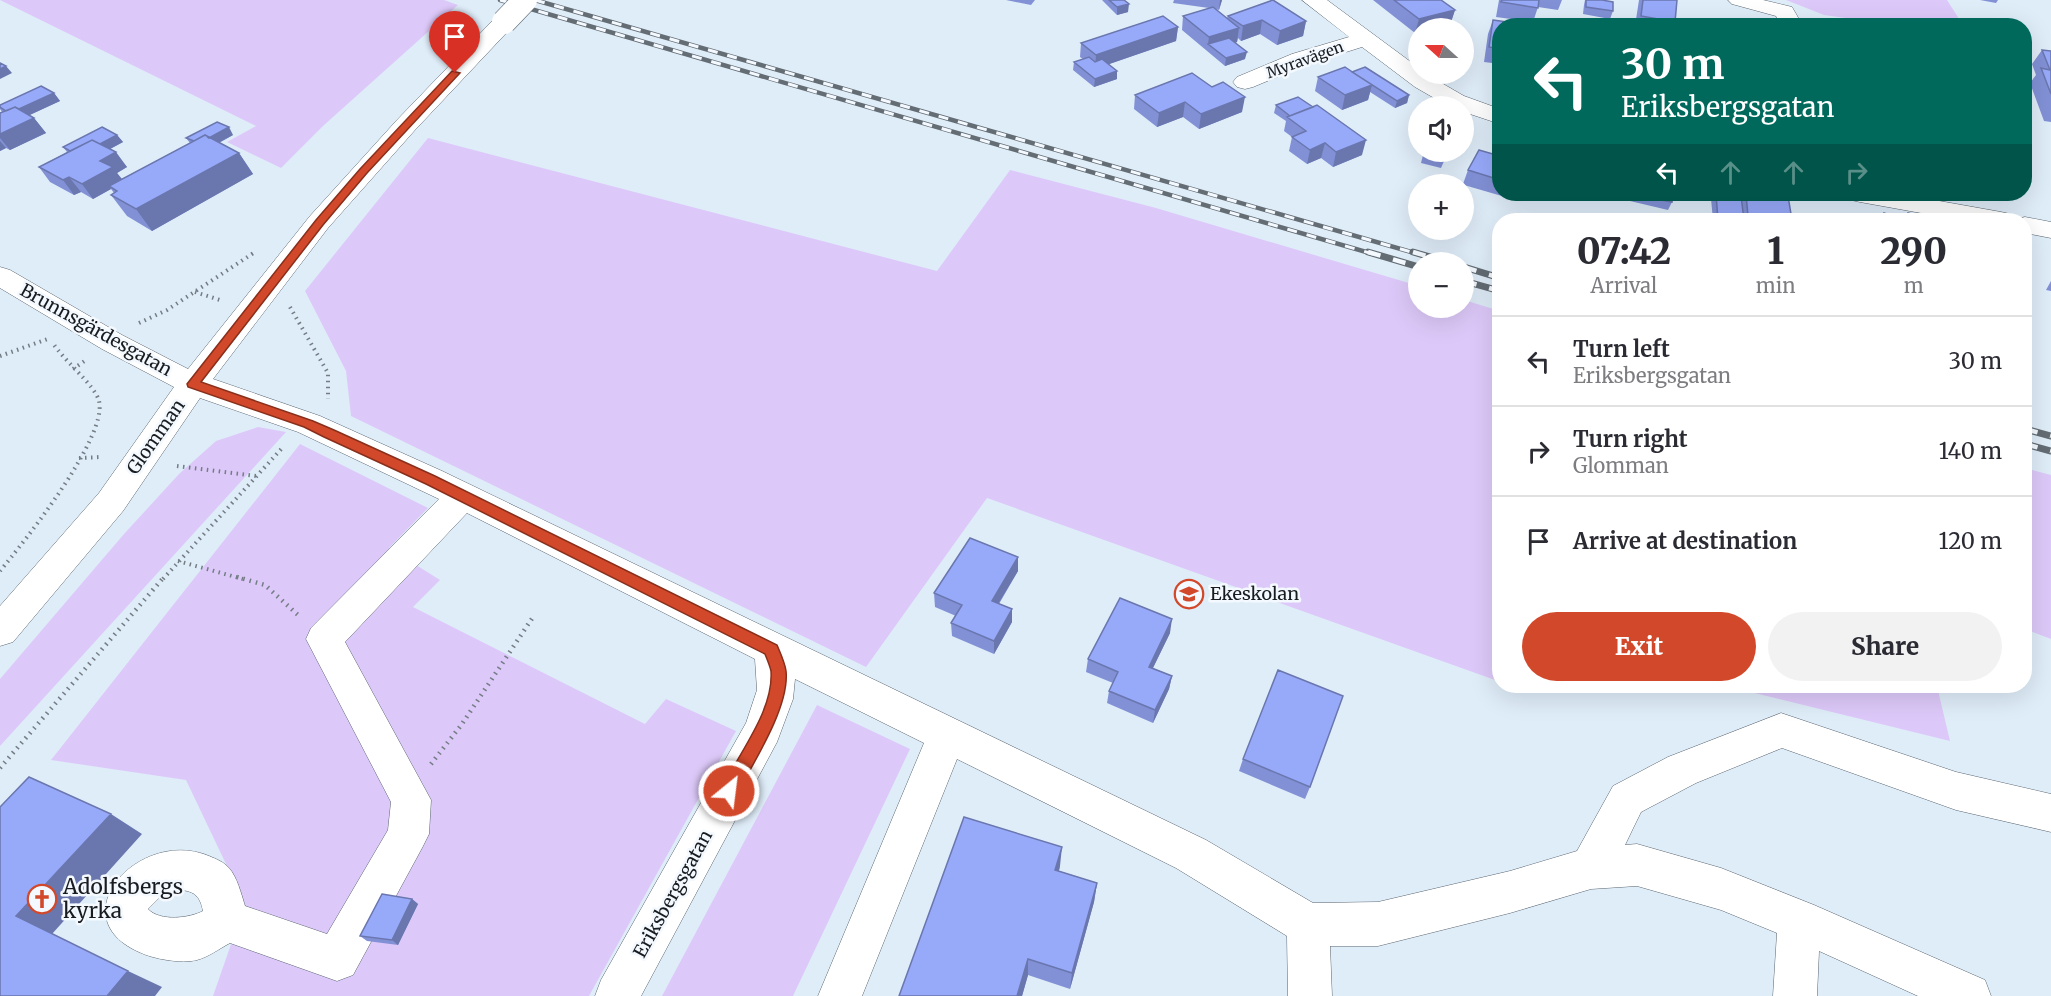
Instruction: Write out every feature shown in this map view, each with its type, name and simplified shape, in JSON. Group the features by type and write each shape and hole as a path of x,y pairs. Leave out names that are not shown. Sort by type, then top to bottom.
{"street":[{"name":"Glomman","path":"0,631 111,502 193,384 320,222 363,171 525,0"},
{"path":"1739,0 1784,12 1787,18"},
{"path":"1318,1 1423,82 1456,101 1492,114"},
{"name":"Myravägen","path":"1245,82 1300,58 1365,39"},
{"path":"1898,201 1963,213"},
{"path":"2032,226 2051,230"},
{"name":"Brunnsgärdesgatan","path":"0,276 57,326 112,342 193,384"},
{"path":"193,384 309,424 463,496 1191,854 1308,925 1378,924 1510,892 1591,868 1637,865 1721,889 1799,920 1969,996"},
{"path":"227,921 337,959 408,834 411,800 324,639 463,496"},
{"name":"Eriksbergsgatan","path":"617,996 763,730 777,687 778,671 771,649"},
{"path":"1591,868 1628,799 1682,770 1781,730 1956,791 2051,813"},
{"path":"840,996 947,735"},
{"path":"1795,996 1799,920"},
{"path":"1308,925 1310,996"}],"path":[{"path":"112,342 142,320 167,310 200,289"},
{"path":"0,768 178,561 290,439 309,424 329,398 328,373 290,307 215,300 195,292"},
{"path":"0,356 57,326"},
{"path":"0,571 69,477 97,427 100,401 55,347 57,326"},
{"path":"178,561 265,585 324,639"},
{"path":"408,794 462,724 533,617"}],"shaded area":[{"path":"0,0 444,0 458,5 323,126 281,168 227,142 256,126"},
{"path":"1786,0 1947,0 1959,18 1846,18 1824,15"},
{"path":"428,138 937,271 1010,170 1156,208 1408,283 1408,318 1474,318 1474,303 1492,309 1492,679 987,498 866,667 351,416 346,371 305,291"},
{"path":"258,427 286,432 0,746 0,679 124,534 179,474 216,441"},
{"path":"300,444 428,508 389,548 440,580 413,607 645,724 666,699 736,731 589,996 213,996 245,904 186,780 51,760"},
{"path":"2032,470 2051,475 2051,639 2032,632"},
{"path":"1755,693 1939,693 1950,741"},
{"path":"817,705 910,749 793,996 662,996"}],"building":[{"path":"1109,0 1124,0 1129,4 1117,7"},
{"path":"1273,0 1306,21 1280,31 1262,20 1243,26 1228,16"},
{"path":"1394,0 1441,0 1455,10 1423,18 1418,18"},
{"path":"1502,0 1539,0 1538,8 1501,2"},
{"path":"1586,0 1613,2 1613,11 1586,7"},
{"path":"1643,0 1677,0 1675,18 1641,16"},
{"path":"1213,7 1239,28 1209,37 1183,16"},
{"path":"1163,16 1178,27 1096,55 1081,43"},
{"path":"1492,27 1492,48 1489,47"},
{"path":"1229,38 1247,52 1226,58 1208,44"},
{"path":"2042,50 2051,51 2051,94 2041,68 2050,70"},
{"path":"1089,57 1095,62 1102,59 1117,71 1095,79 1074,62"},
{"path":"1345,67 1372,85 1345,95 1318,77"},
{"path":"1365,67 1409,95 1397,101 1352,72"},
{"path":"1192,73 1212,87 1223,82 1245,97 1201,114 1185,102 1159,113 1135,95"},
{"path":"41,86 54,93 19,109 15,107 6,111 0,107 0,105"},
{"path":"1298,97 1313,107 1290,116 1276,105"},
{"path":"1317,105 1366,140 1336,152 1325,143 1310,150 1292,137 1306,131 1287,117"},
{"path":"15,107 34,118 0,134 0,113"},
{"path":"217,122 229,127 209,138 205,135 194,141 186,138"},
{"path":"102,127 117,135 100,144 92,140 70,151 63,147"},
{"path":"205,135 239,153 136,209 111,195 117,191 109,186"},
{"path":"92,140 116,152 100,161 113,167 82,184 69,177 63,180 39,167"},
{"path":"1479,150 1492,154 1492,178 1468,170"},
{"path":"1717,201 1742,201 1743,213 1717,213"},
{"path":"1747,201 1789,201 1791,213 1748,213"},
{"path":"970,538 1018,557 992,601 1012,609 994,641 951,623 962,605 934,593"},
{"path":"1120,598 1172,619 1149,667 1172,676 1155,710 1109,691 1118,672 1088,659"},
{"path":"1278,670 1343,696 1310,787 1243,759"},
{"name":"Adolfsbergs kyrka","path":"29,777 111,814 16,916 128,971 107,996 0,996 0,807"},
{"path":"964,817 1062,847 1055,870 1097,883 1072,973 1028,959 1017,996 899,996"},
{"path":"382,894 412,899 392,940 360,936"}],"railway":[{"path":"500,0 1373,254"},
{"path":"535,0 1411,252"},
{"path":"1368,252 1408,264"},
{"path":"1474,270 1492,276"},
{"path":"1474,284 1492,289"},
{"path":"2032,431 2051,436"},
{"path":"2032,446 2051,451"}],"place":[{"name":"Ekeskolan","path":"1189,594"},
{"name":"Adolfsbergs kyrka","path":"42,899"}],"route":[{"path":"455,73 363,171 320,222 193,384 329,433 430,480 771,649 778,671 776,695 763,730 729,791"}]}
